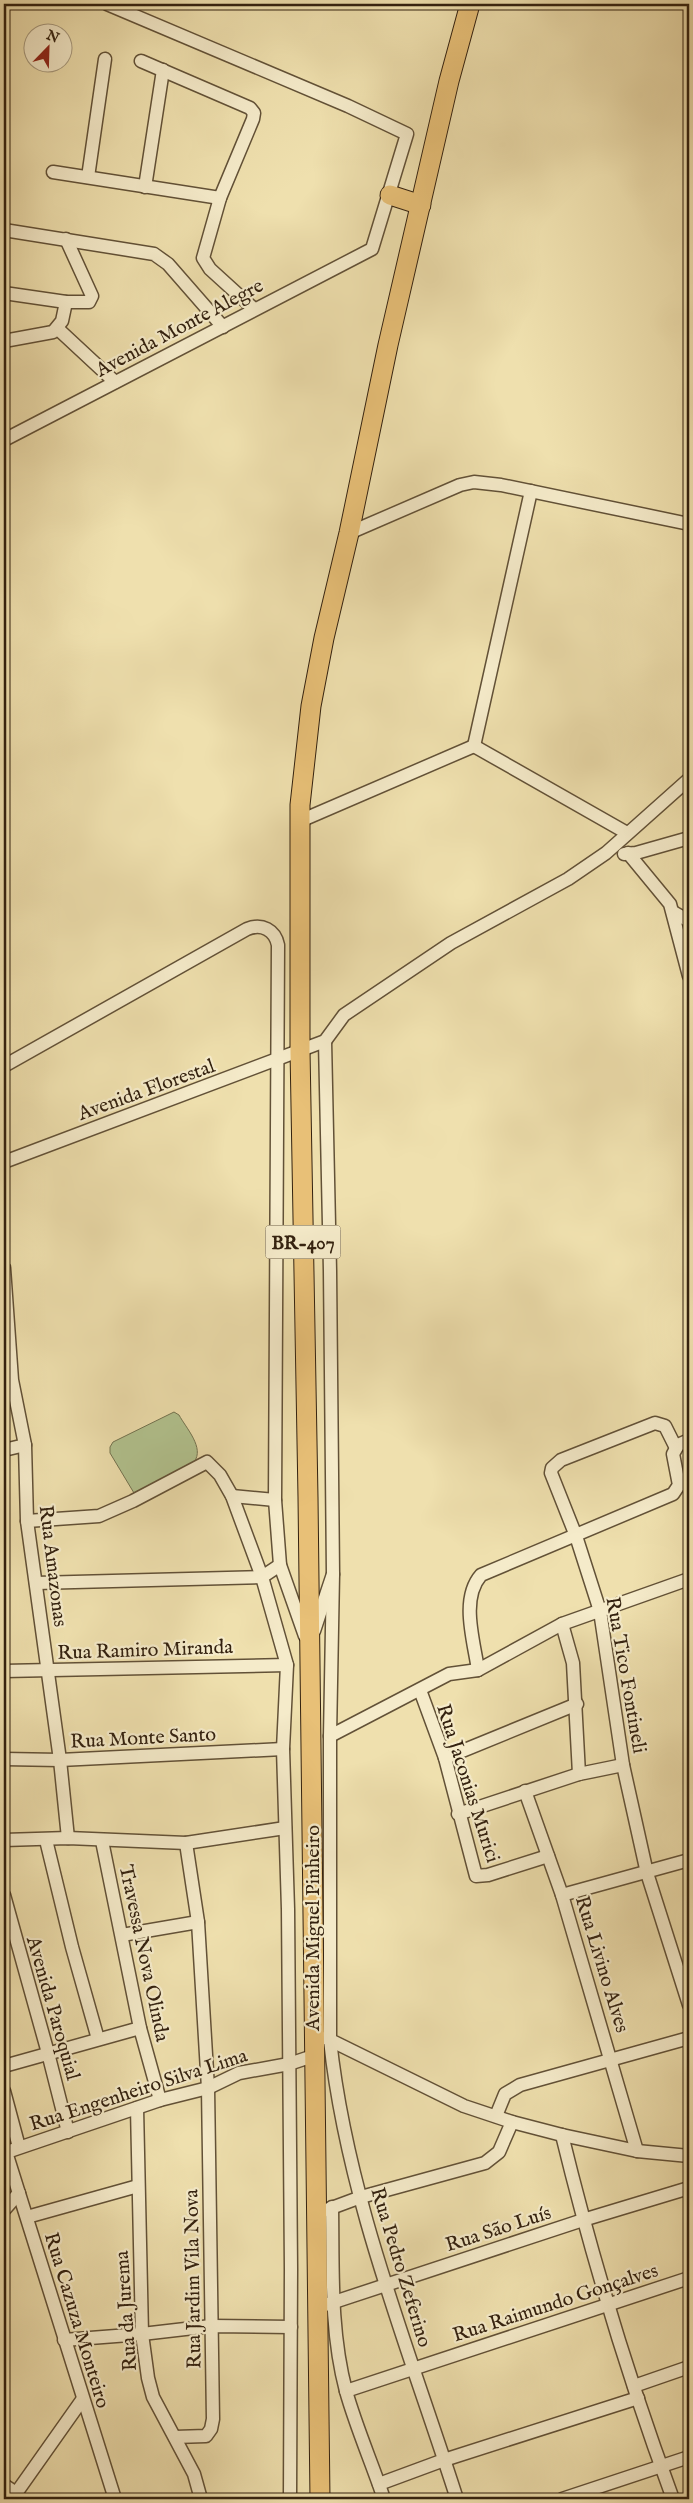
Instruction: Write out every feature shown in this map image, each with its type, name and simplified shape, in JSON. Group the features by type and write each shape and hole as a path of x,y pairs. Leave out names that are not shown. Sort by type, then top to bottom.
{"highway":[{"name":"BR-407","path":"320,2499 326,2305 324,2211 314,2056 322,2037 309,1645 300,1050 300,821 304,757 317,669 349,533 388,346 470,4"},
{"path":"390,195 421,204"}],"street":[{"path":"114,5 408,134 390,195"},
{"path":"88,177 105,60"},
{"path":"141,61 250,108 254,113 220,198 203,258 210,269 254,309"},
{"path":"145,186 163,70"},
{"path":"52,172 220,198"},
{"name":"Avenida Monte Alegre","path":"4,440 372,249 390,195"},
{"path":"4,230 154,254 168,264 223,327"},
{"path":"4,293 66,302 89,302 92,296 66,239"},
{"path":"4,341 47,334 58,329 66,302"},
{"path":"58,329 115,382"},
{"path":"349,533 466,483 481,483 531,491 689,524"},
{"path":"474,746 531,491"},
{"path":"300,821 474,746"},
{"path":"474,746 627,834"},
{"path":"324,1041 344,1014 442,948 568,879 606,853 689,778"},
{"path":"606,853 628,853 689,838"},
{"path":"628,853 660,890 673,912 689,976"},
{"path":"673,912 689,921"},
{"path":"4,1066 248,929 260,926 269,929 275,936 278,945 278,1060 275,1265 275,1500 280,1565 309,1645"},
{"name":"Avenida Florestal","path":"4,1162 278,1060 324,1041"},
{"name":"Avenida Miguel Pinheiro","path":"324,1041 330,1262 333,1574 322,2037 464,2106 512,2122 637,2151 689,2156"},
{"name":"Rua Amazonas","path":"4,1268 12,1380 25,1445 27,1521 60,1760 68,1838"},
{"name":"Rua Tico Fontineli","path":"676,1448 665,1426 655,1423 555,1464 551,1473 576,1536 600,1611 623,1765 647,1872 686,1977 689,2006"},
{"path":"478,1670 470,1614 470,1596 477,1580 487,1571 576,1536 662,1499 677,1490 678,1473 673,1454 676,1448 689,1440"},
{"path":"4,1450 25,1445"},
{"path":"27,1521 99,1516 207,1462 220,1475 232,1496 262,1576 287,1665 283,1749 289,2064 290,2499"},
{"path":"232,1496 275,1500"},
{"path":"36,1583 262,1576 280,1565"},
{"path":"309,1645 333,1574"},
{"path":"330,1736 449,1674 478,1670 562,1624 689,1579"},
{"path":"562,1624 573,1663 577,1704 579,1774"},
{"name":"Rua Ramiro Miranda","path":"4,1670 287,1665"},
{"name":"Rua Jaconias Murici","path":"420,1690 445,1758 458,1814 476,1876 488,1875 548,1856"},
{"path":"445,1758 577,1704"},
{"name":"Rua Monte Santo","path":"4,1759 60,1760 283,1749"},
{"path":"458,1814 579,1774 623,1765"},
{"name":"Rua Livino Alves","path":"525,1792 562,1895 612,2058 637,2151"},
{"path":"4,1840 68,1838 102,1841 186,1843 285,1828"},
{"path":"46,1840 74,1955 98,2039"},
{"name":"Travessa Nova Olinda","path":"102,1841 140,2028 160,2100"},
{"name":"Rua Jardim Vila Nova","path":"175,2437 203,2437 208,2435 213,2419 208,2088 198,1922 186,1843"},
{"path":"562,1895 689,1860"},
{"name":"Avenida Paroquial","path":"4,1895 68,2132"},
{"path":"122,1935 198,1922"},
{"path":"4,2066 140,2028"},
{"name":"Rua Pedro Zeferino","path":"322,2037 360,2197 413,2368 457,2499"},
{"path":"496,2116 505,2094 512,2088 612,2058 689,2038"},
{"name":"Rua Engenheiro Silva Lima","path":"5,2152 160,2100 208,2088 239,2073 289,2064 314,2056"},
{"path":"4,2091 19,2147"},
{"name":"Rua da Jurema","path":"137,2108 142,2334 153,2397 194,2474 201,2499"},
{"path":"324,2211 360,2197 485,2163 499,2152 512,2122"},
{"path":"562,2135 582,2220 636,2392 673,2499"},
{"name":"Rua Cazuza Monteiro","path":"5,2152 27,2217 114,2499"},
{"path":"27,2217 138,2186"},
{"name":"Rua São Luís","path":"326,2305 582,2220 689,2188"},
{"path":"4,2210 19,2193"},
{"name":"Rua Raimundo Gonçalves","path":"346,2391 689,2278"},
{"path":"326,2305 335,2332 346,2391 384,2499"},
{"path":"64,2340 211,2326 291,2327"},
{"path":"379,2484 636,2392 689,2367"},
{"path":"4,2485 14,2496 82,2400"},
{"path":"567,2498 689,2457"}],"green space":[{"path":"174,1412 179,1415 193,1438 196,1444 197,1456 194,1462 134,1493 110,1453 110,1447 113,1442"}]}
